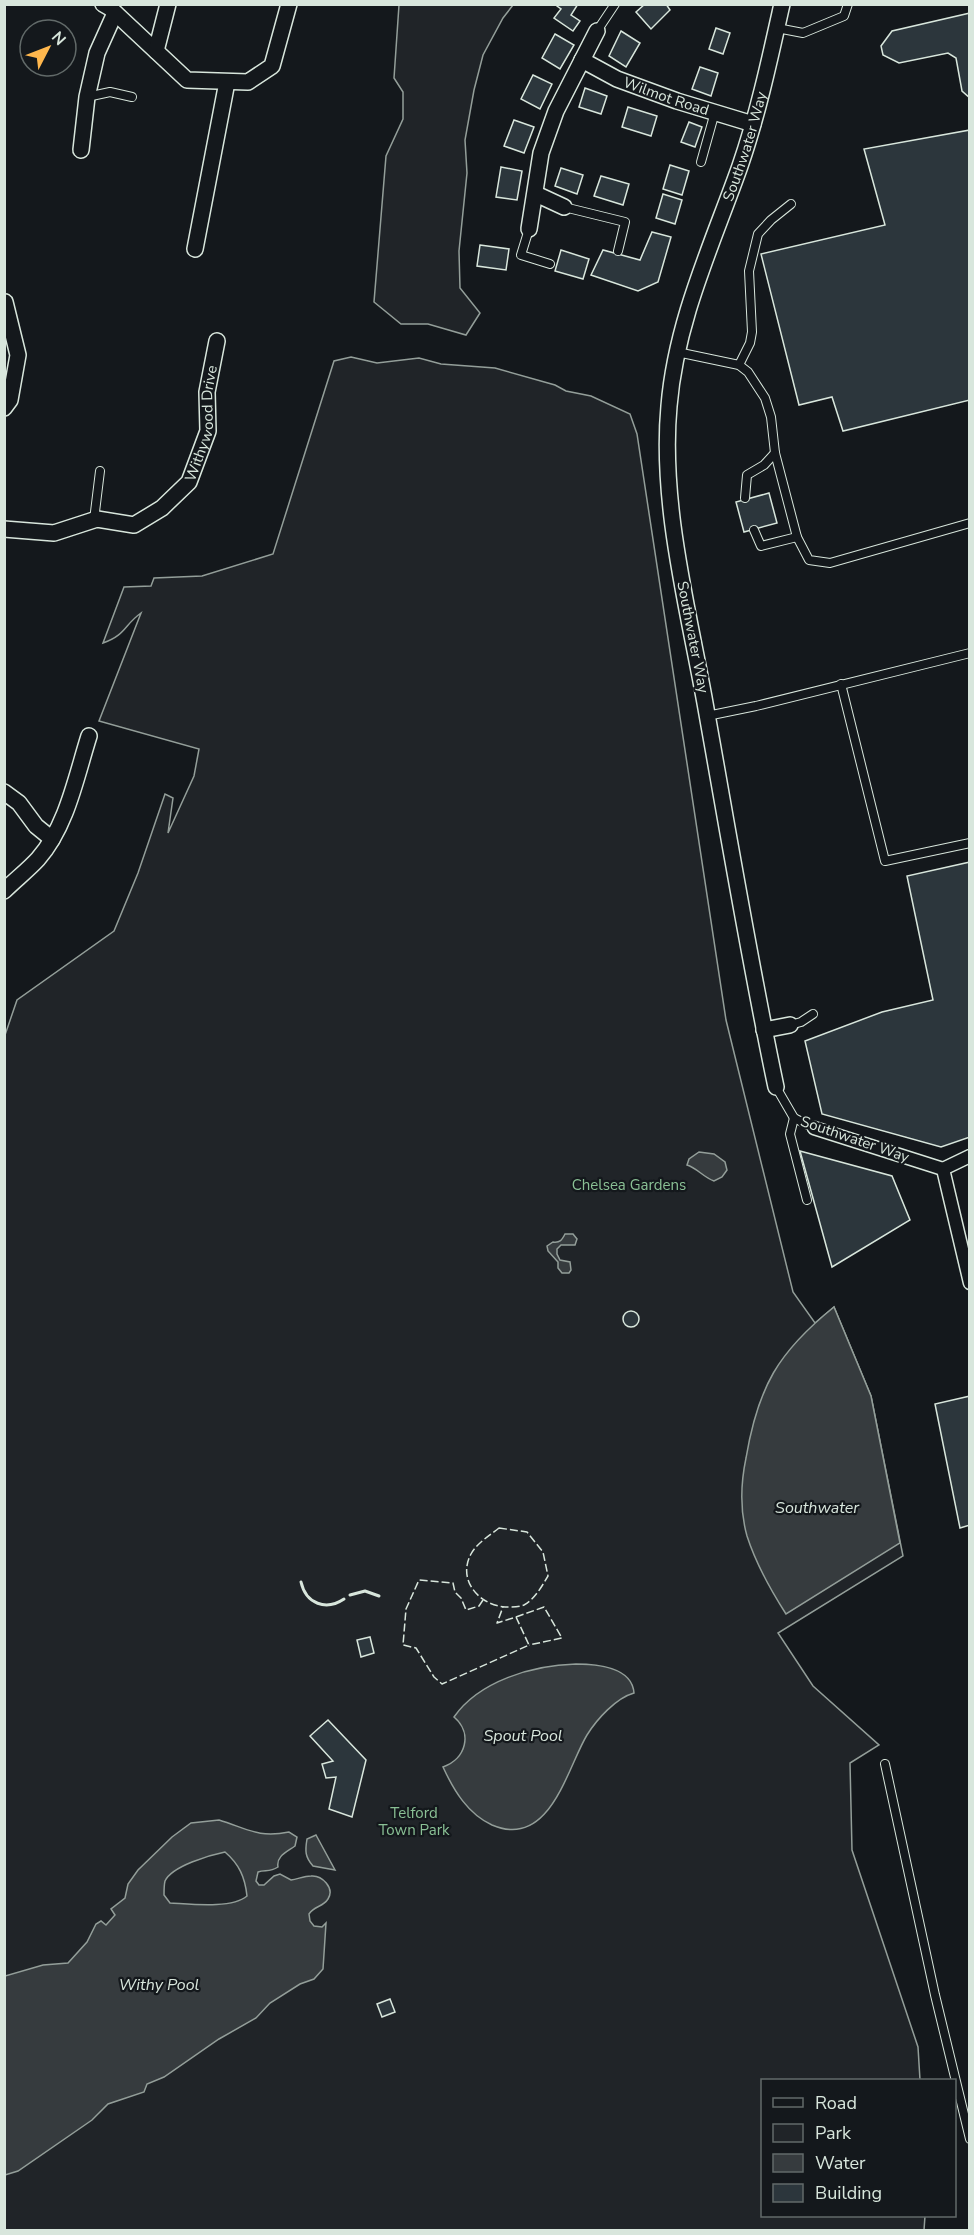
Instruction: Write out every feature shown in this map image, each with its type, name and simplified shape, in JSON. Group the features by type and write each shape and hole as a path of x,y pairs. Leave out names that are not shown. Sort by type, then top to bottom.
{"street":[{"path":"156,51 168,4"},
{"path":"81,150 87,98 109,9 187,80 248,82 272,66 289,4"},
{"name":"Southwater Way","path":"776,1087 678,556 670,492 668,444 669,405 677,352 688,306 753,124 782,4"},
{"path":"529,229 541,153 556,111 597,31"},
{"name":"Wilmot Road","path":"582,60 617,79 753,124"},
{"path":"195,249 227,82"},
{"path":"536,194 564,207"},
{"path":"4,408 10,400 18,355 5,302"},
{"name":"Withywood Drive","path":"4,528 54,533 94,520 134,525 162,508 189,482 208,431 207,392 217,341"},
{"path":"4,891 38,859 52,839 62,819 89,736"},
{"path":"4,792 19,803 36,826 52,839"},
{"path":"764,1030 790,1025"},
{"name":"Southwater Way","path":"814,1128 943,1169"},
{"path":"969,1156 943,1169 969,1283"}],"lane":[{"path":"597,31 615,4"},
{"path":"777,28 803,33 844,16 848,4"},
{"path":"87,98 110,92 132,97"},
{"path":"701,162 715,112"},
{"path":"739,365 750,343 752,332 749,271 758,234 791,204"},
{"path":"564,207 625,222 618,251"},
{"path":"529,229 521,255 550,264"},
{"path":"677,352 739,365 748,372 765,398 771,417 775,453 796,537 809,560 830,563 969,523"},
{"path":"745,498 747,475 764,465 775,453"},
{"path":"94,520 100,471"},
{"path":"754,530 761,546 796,537"},
{"path":"707,716 969,653"},
{"path":"841,684 885,861 969,843"},
{"path":"790,1025 801,1022 813,1014"},
{"name":"Southwater Way","path":"776,1087 794,1118 814,1128"},
{"path":"794,1118 790,1134 807,1200"},
{"path":"885,1764 955,2079"},
{"path":"956,2084 969,2139"}],"green space":[{"path":"399,5 513,5 503,18 483,55 465,140 467,173 459,251 460,288 480,313 466,335 428,324 401,324 374,302 386,156 403,119 403,92 394,78"},
{"name":"Telford Town Park","path":"351,357 377,363 419,358 441,364 495,368 555,385 566,391 591,396 630,414 637,434 726,1020 793,1292 815,1323 834,1307 871,1396 903,1556 778,1633 813,1686 879,1745 850,1763 852,1850 918,2047 920,2079 761,2079 761,2217 925,2217 924,2230 5,2230 5,1035 17,1000 114,931 138,873 165,794 173,798 168,833 194,776 199,749 99,721 141,613 121,633 103,643 124,587 151,586 154,578 202,576 273,554 334,361"}],"water":[{"path":"699,1152 714,1154 725,1162 727,1170 722,1177 714,1181 687,1165 689,1159"},
{"path":"565,1234 573,1234 577,1239 575,1245 561,1245 557,1249 560,1260 570,1262 569,1273 562,1273 558,1268 558,1262 548,1251 547,1246 560,1241"},
{"name":"Southwater","path":"834,1307 871,1396 900,1543 786,1614 764,1576 747,1536 742,1507 744,1467 757,1411 774,1373 798,1340"},
{"name":"Spout Pool","path":"576,1664 603,1666 620,1672 632,1684 634,1693 614,1704 591,1729 554,1802 542,1816 528,1826 512,1830 483,1820 463,1801 443,1767 457,1758 464,1745 464,1730 454,1717 478,1694 508,1677 542,1668"},
{"name":"Withy Pool","path":"219,1820 253,1832 278,1834 289,1832 297,1837 295,1846 280,1857 278,1867 258,1872 256,1881 259,1885 264,1885 280,1874 291,1880 315,1876 326,1883 330,1891 328,1899 309,1914 314,1926 322,1927 326,1923 323,1969 314,1979 300,1984 270,2003 256,2018 219,2039 164,2077 147,2084 144,2092 108,2104 92,2120 18,2171 5,2175 5,1976 43,1965 68,1963 87,1942 96,1924 101,1921 106,1925 115,1915 111,1909 125,1898 128,1884 138,1870 172,1837 191,1823","holes":["225,1852 238,1866 245,1883 247,1896 231,1903 210,1905 170,1903 164,1895 165,1881 183,1866 218,1853"]},
{"path":"316,1835 335,1870 313,1866 308,1860 307,1839"}],"building":[{"path":"558,4 578,4 571,15 580,21 573,31 554,18 561,9 557,6"},
{"path":"645,4 666,4 670,10 651,29 636,12"},
{"path":"970,13 970,98 962,91 956,58 948,53 899,63 883,55 881,46 892,31"},
{"path":"716,28 730,33 723,54 709,49"},
{"path":"621,31 640,43 626,67 609,56"},
{"path":"555,34 574,45 560,69 542,58"},
{"path":"700,67 718,73 711,96 692,89"},
{"path":"533,75 552,84 540,109 521,99"},
{"path":"585,88 607,96 601,114 579,107"},
{"path":"628,107 657,116 651,136 622,127"},
{"path":"514,120 534,127 524,153 504,146"},
{"path":"689,122 702,127 695,147 681,142"},
{"path":"970,130 970,400 843,431 832,397 799,405 761,254 885,225 864,149"},
{"path":"670,165 689,171 682,195 663,189"},
{"path":"501,167 522,171 517,200 496,197"},
{"path":"561,168 583,175 577,194 555,186"},
{"path":"601,176 629,184 623,205 594,196"},
{"path":"663,194 682,200 675,224 656,218"},
{"path":"652,232 671,237 658,282 638,291 591,275 603,250 640,260"},
{"path":"480,245 509,249 506,270 477,266"},
{"path":"561,250 589,259 583,279 555,271"},
{"path":"769,493 777,523 744,532 736,502"},
{"path":"970,862 970,1137 941,1147 822,1114 805,1041 882,1012 933,1000 907,876"},
{"path":"800,1151 892,1176 910,1220 832,1267"},
{"path":"631,1311 639,1319 631,1327 623,1319"},
{"path":"970,1396 970,1525 960,1528 935,1404"},
{"path":"370,1637 374,1653 361,1657 357,1640"},
{"path":"328,1720 366,1760 352,1817 329,1809 336,1777 326,1778 322,1764 333,1761 310,1736"},
{"path":"390,1999 395,2012 382,2017 377,2004"}],"fence":[{"path":"499,1528 527,1532 543,1552 548,1576 535,1596 522,1606 505,1607 487,1602 479,1596 469,1582 467,1564 471,1554 480,1543 499,1528"},
{"path":"483,1600 479,1606 466,1610 461,1598 455,1592 453,1583 419,1580 406,1609 403,1645 416,1648 434,1677 442,1684 529,1645 516,1617 497,1623 503,1607"},
{"path":"516,1617 544,1607 562,1638 529,1645"}],"wall":[{"path":"301,1582 307,1596 318,1603 324,1605 337,1603 344,1599"},
{"path":"350,1595 365,1591 379,1596"}],"park label":[{"name":"Chelsea Gardens","path":"629,1185"}]}
